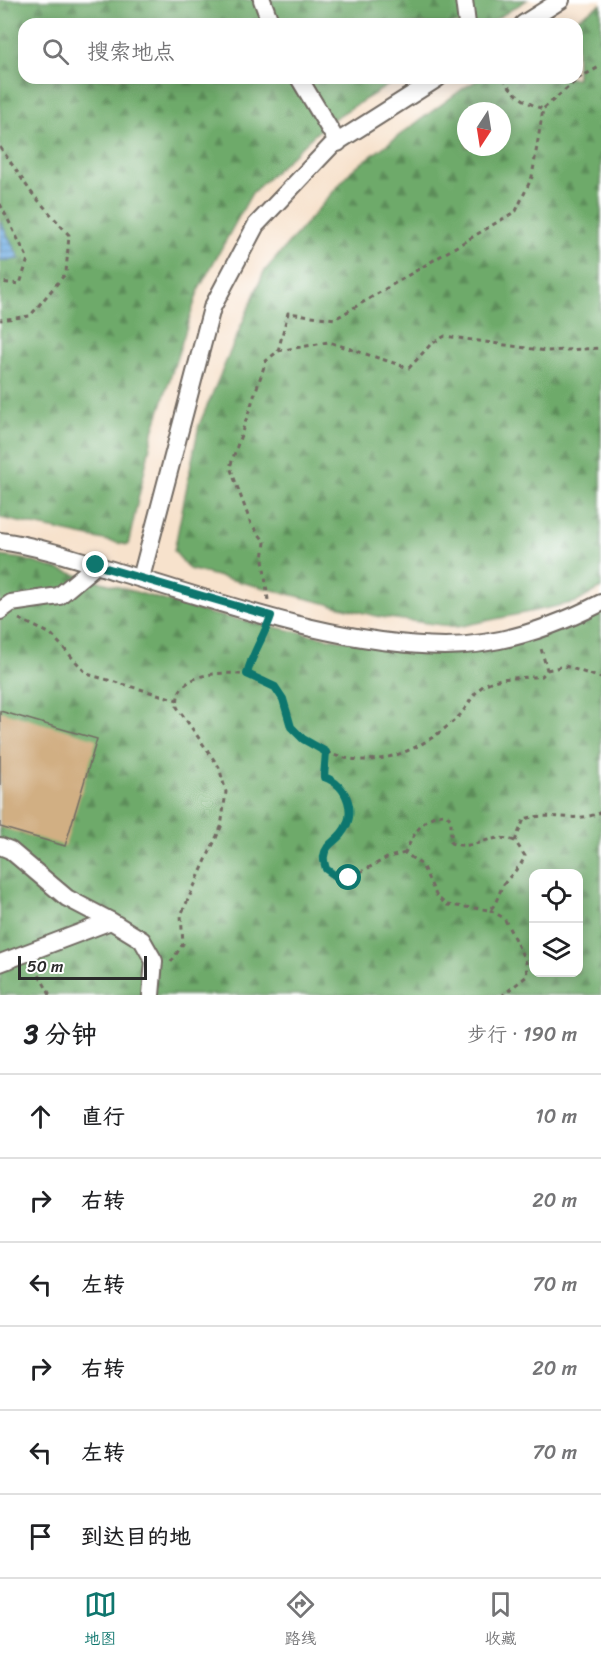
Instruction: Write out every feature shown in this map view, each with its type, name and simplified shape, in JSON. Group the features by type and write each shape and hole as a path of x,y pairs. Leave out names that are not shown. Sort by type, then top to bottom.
{"lane":[{"path":"262,0 269,18"},
{"path":"464,0 466,18"},
{"path":"532,18 561,0"},
{"path":"303,84 338,142"},
{"path":"141,578 212,308 256,225 338,142 429,84"},
{"path":"0,541 96,565 329,632 377,640 446,646 511,638 574,617 601,603"},
{"path":"6,614 11,603 58,596 96,565"},
{"path":"0,846 10,850 67,898 142,940 154,961 151,995"},
{"path":"0,963 111,921"}],"path":[{"path":"583,76 601,66"},
{"path":"507,84 510,89 528,103 543,109"},
{"path":"278,351 288,313 335,320 516,211 532,177 543,109 572,84"},
{"path":"0,147 31,192 69,235 66,273 30,316 0,320"},
{"path":"0,204 28,259 20,284 0,282"},
{"path":"247,674 251,659 263,640 271,616 263,560 265,542 251,524 230,466 266,361 278,351 329,342 409,368 431,344 445,336 546,351 601,348"},
{"path":"6,614 51,634 87,674 178,700"},
{"path":"536,630 547,670"},
{"path":"171,963 183,944 181,915 221,827 226,792 219,767 177,707 179,693 190,681 207,675 247,674 275,687 283,699 291,727 303,739 326,752 357,761 403,753 454,721 482,687 494,681 542,676 547,670 565,666 601,678"},
{"path":"326,752 324,777 333,780 346,794 351,809 349,819 341,834 329,844 323,857 326,869 337,877 349,878 389,856 405,853 422,865 437,897 447,905 490,910 504,918 526,962 527,976 503,995"},
{"path":"515,841 524,819 538,815 577,817 601,812"},
{"path":"405,853 419,828 436,814 446,814 451,820 451,843 463,847 500,836 515,841 525,856 521,867 505,883 497,903 490,910"},
{"path":"27,952 50,995"}],"green space":[{"path":"0,0 527,0 498,18 18,18 18,84 390,84 328,122 252,193 199,289 154,428 128,545 0,518"},
{"path":"601,4 601,588 577,602 457,627 380,617 189,569 174,551 199,425 264,272 352,170 471,84 583,84 583,18 578,18"},
{"path":"0,556 23,559 211,614 328,638 436,653 567,629 601,609 601,995 0,995"}],"water":[{"path":"0,221 20,259 0,261"}],"building":[{"path":"0,711 97,739 65,846 0,827"}],"route":[{"path":"96,565 271,616 263,640 251,659 247,674 275,687 283,699 291,727 303,739 326,752 324,777 333,780 346,794 351,809 349,819 341,834 329,844 323,857 326,869 337,877 349,878"}]}
